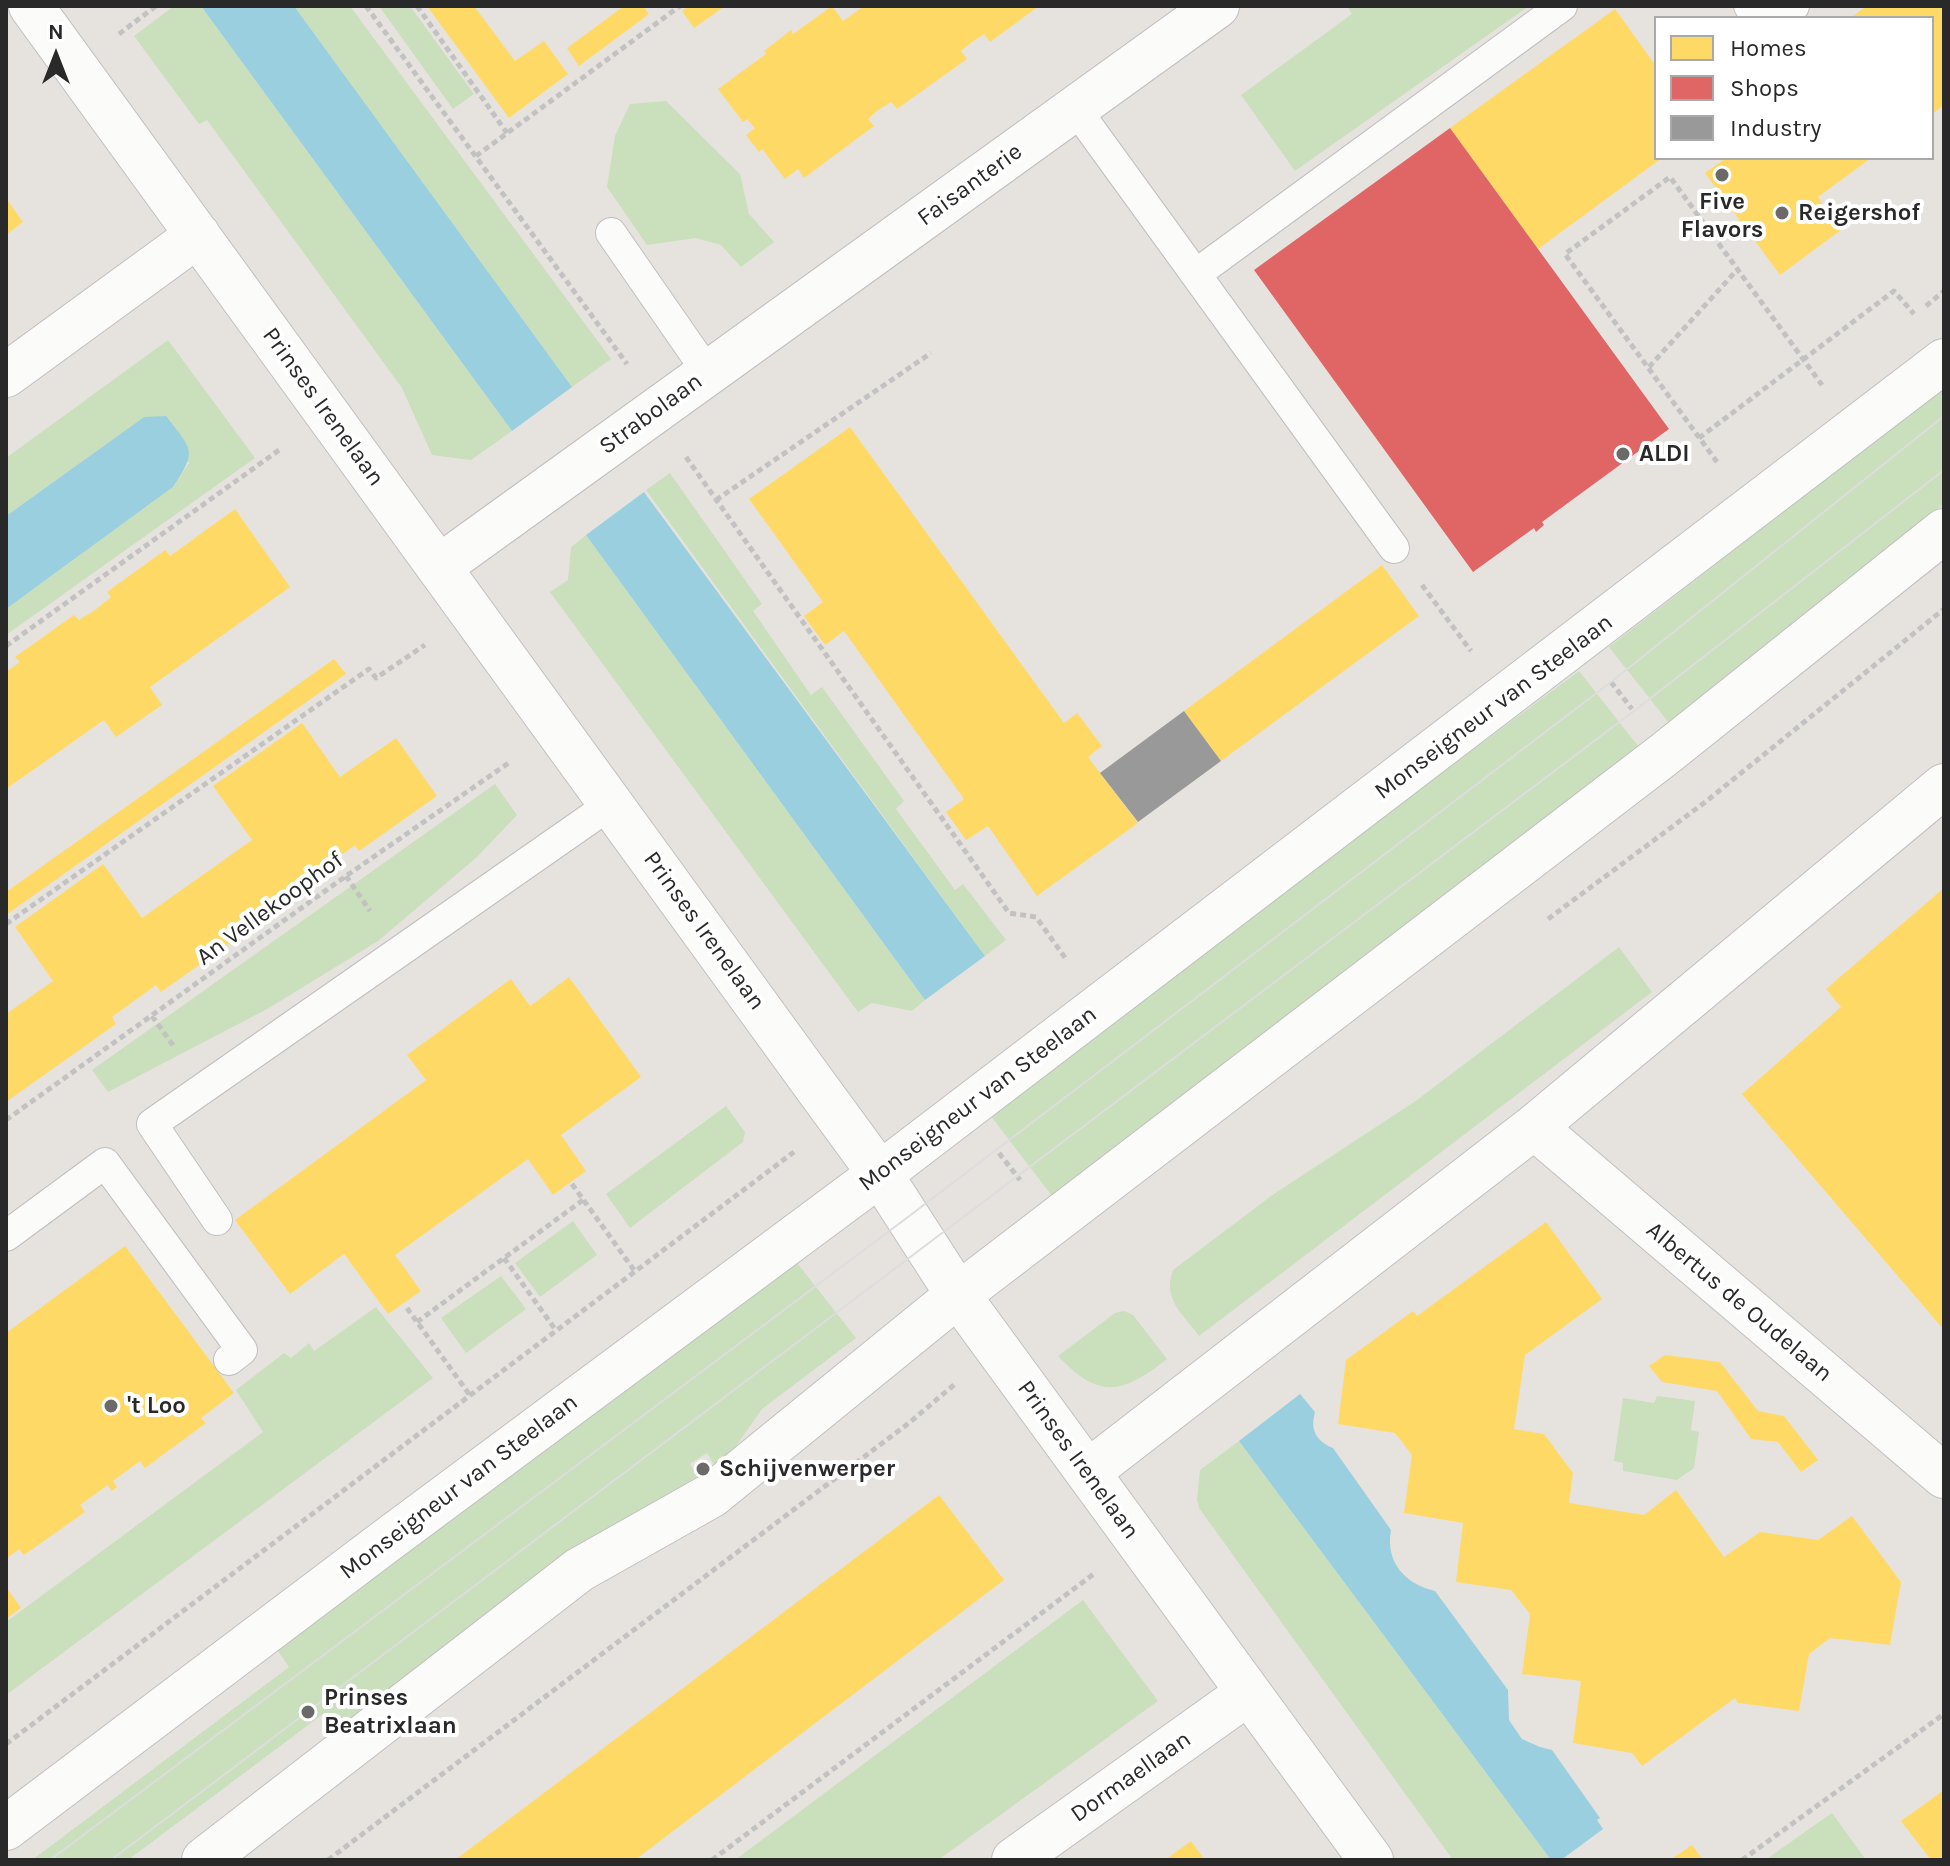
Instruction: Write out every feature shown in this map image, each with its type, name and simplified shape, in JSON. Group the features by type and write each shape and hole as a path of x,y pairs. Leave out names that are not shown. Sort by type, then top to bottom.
{"street":[{"name":"Prinses Irenelaan","path":"31,6 880,1174 958,1295 1371,1860"},
{"path":"1075,108 1217,6"},
{"name":"Faisanterie","path":"864,261 1075,108"},
{"path":"6,375 198,235"},
{"name":"Strabolaan","path":"439,567 864,261"},
{"name":"Monseigneur van Steelaan","path":"6,1828 880,1174 1944,361"},
{"path":"204,1860 579,1570 712,1495 958,1295 1666,753 1944,531"},
{"path":"1088,1472 1534,1127 1944,786"},
{"name":"Albertus de Oudelaan","path":"1534,1127 1944,1476"},
{"name":"Dormaellaan","path":"1014,1860 1248,1693"}],"lane":[{"path":"1196,274 1562,6"},
{"path":"1075,108 1394,548"},
{"path":"611,233 708,373"},
{"path":"217,1220 152,1124 611,804"},
{"path":"6,1236 105,1163 242,1350 229,1360"}],"path":[{"path":"366,6 622,357 654,411 1009,913 1036,917 1066,959 1054,968"},
{"path":"417,6 507,133"},
{"path":"476,156 680,6"},
{"path":"1720,466 1565,254 1670,177 1822,386"},
{"path":"1649,368 1737,270"},
{"path":"1699,438 1894,291 1915,315"},
{"path":"1904,324 1944,291"},
{"path":"716,500 931,353"},
{"path":"1811,395 1834,377"},
{"path":"6,646 328,415"},
{"path":"1394,548 1471,651 1484,642"},
{"path":"6,924 369,669 376,678 472,613"},
{"path":"1580,642 1704,803"},
{"name":"An Vellekoophof","path":"6,1120 557,729"},
{"path":"966,1107 1052,1223"},
{"path":"6,1744 780,1160 843,1123"},
{"path":"572,1184 634,1270"},
{"path":"417,1322 583,1200"},
{"path":"504,1258 555,1329"},
{"path":"407,1308 469,1394"},
{"path":"328,1860 909,1423 997,1347"},
{"path":"715,1859 1137,1541"},
{"path":"1742,1860 1944,1714"}],"green space":[{"path":"174,6 201,6 512,431 471,460 432,455 402,388 207,120 199,124 134,36"},
{"path":"294,6 350,6 611,359 572,387"},
{"path":"379,6 410,6 474,94 453,109"},
{"path":"1347,6 1529,6 1295,171 1241,95 1352,14"},
{"path":"666,101 740,174 749,214 774,242 741,267 721,245 696,238 647,245 607,187 615,136 630,104"},
{"path":"168,340 255,458 6,635 6,609 173,487 189,463 144,417 6,516 6,458"},
{"path":"1944,388 1944,504 1669,723 1609,647"},
{"path":"670,473 762,604 753,611 811,695 822,687 904,801 896,809 955,890 963,884 1006,940 985,956 646,490"},
{"path":"586,535 925,1000 912,1011 872,1003 858,1012 550,592 568,580 571,547"},
{"path":"1579,671 1642,751 1052,1196 987,1111"},
{"path":"495,784 517,815 477,857 378,941 269,1008 108,1092 92,1070"},
{"path":"1619,947 1652,992 1199,1336 1172,1298 1170,1280 1173,1270 1271,1196 1417,1100"},
{"path":"726,1106 745,1132 743,1142 630,1228 606,1194"},
{"path":"573,1221 597,1255 540,1297 515,1263"},
{"path":"794,1259 856,1338 762,1409 726,1460 715,1466 707,1453 690,1464 698,1476 580,1547 337,1729 323,1714 128,1860 32,1860 289,1667 276,1648 311,1626"},
{"path":"501,1276 526,1309 466,1353 441,1318"},
{"path":"376,1307 433,1378 6,1695 6,1622 263,1432 236,1390 284,1353 291,1358 309,1343 314,1351"},
{"path":"1124,1311 1133,1315 1167,1359 1151,1371 1124,1385 1099,1386 1086,1380 1058,1356 1115,1313"},
{"path":"1657,1396 1695,1401 1691,1430 1699,1432 1694,1468 1677,1480 1623,1471 1623,1463 1614,1461 1623,1398 1654,1403"},
{"path":"1239,1441 1551,1860 1453,1860 1199,1508 1200,1470"},
{"path":"1083,1600 1158,1701 938,1860 735,1860"},
{"path":"1832,1813 1866,1860 1765,1860"}],"water":[{"path":"201,6 294,6 572,387 512,431"},
{"path":"166,416 189,450 186,465 173,487 6,609 6,516 144,417"},
{"path":"644,492 985,956 925,1000 586,535"},
{"path":"1300,1394 1315,1412 1313,1424 1319,1438 1333,1448 1391,1530 1394,1562 1406,1577 1435,1591 1508,1690 1509,1720 1522,1739 1552,1750 1600,1818 1597,1820 1603,1829 1561,1860 1551,1860 1239,1441"}],"building: Homes":[{"path":"427,6 474,6 515,61 544,41 568,74 509,118"},
{"path":"624,6 643,6 649,14 579,66 567,48"},
{"path":"689,6 725,6 694,28 682,11"},
{"path":"832,6 843,21 864,6 1039,6 990,42 984,34 972,42 961,51 967,59 897,109 891,102 878,110 868,119 874,126 804,178 798,169 785,179 762,149 759,152 746,135 755,128 747,119 743,122 718,89 766,54 764,51 791,30 793,34"},
{"path":"1867,6 1944,6 1944,105 1934,112 1934,16 1853,16"},
{"path":"1615,9 1654,63 1654,160 1659,160 1538,249 1450,128"},
{"name":"Reigershof","path":"1723,160 1868,160 1818,197 1841,230 1780,275 1705,173"},
{"path":"6,198 23,222 6,235"},
{"path":"850,427 1064,723 1077,713 1102,746 1088,757 1138,823 1037,896 988,826 966,840 946,812 964,799 844,631 825,645 804,616 823,602 749,499"},
{"path":"235,509 290,587 150,687 162,705 116,737 104,720 6,789 6,672 20,662 15,657 74,615 79,620 95,610 111,597 107,592 165,550 170,556"},
{"path":"1382,565 1419,616 1221,761 1184,711"},
{"path":"334,659 346,674 6,915 6,892"},
{"path":"302,723 340,777 396,738 437,796 359,851 355,845 311,877 315,883 161,992 156,985 112,1017 116,1024 6,1102 6,1014 53,981 15,927 103,864 142,918 252,840 213,786"},
{"path":"1944,888 1944,1330 1742,1094 1841,1007 1826,989"},
{"path":"569,977 641,1077 561,1135 586,1171 553,1195 528,1159 395,1255 421,1291 388,1314 344,1254 290,1294 235,1220 426,1080 407,1055 511,979 530,1006"},
{"path":"1546,1222 1602,1299 1525,1355 1514,1429 1544,1434 1573,1473 1569,1503 1644,1515 1676,1490 1724,1557 1760,1532 1818,1540 1852,1516 1901,1582 1890,1645 1830,1638 1809,1654 1799,1711 1738,1703 1735,1698 1642,1766 1632,1753 1573,1743 1581,1681 1522,1674 1530,1614 1511,1590 1456,1582 1463,1523 1404,1513 1412,1455 1395,1433 1338,1424 1346,1360 1413,1311 1417,1316"},
{"name":"'t Loo","path":"125,1246 234,1393 201,1418 206,1423 145,1468 140,1461 113,1481 117,1487 112,1491 108,1485 80,1505 85,1512 24,1555 19,1549 6,1559 6,1333"},
{"path":"1665,1355 1720,1362 1758,1411 1784,1416 1818,1460 1801,1472 1778,1442 1751,1439 1717,1391 1662,1382 1649,1366"},
{"path":"939,1495 1004,1580 635,1860 455,1860"},
{"path":"6,1587 21,1608 6,1619"},
{"path":"1944,1790 1944,1860 1931,1860 1901,1821"},
{"path":"1191,1841 1205,1860 1165,1860"},
{"path":"1692,1845 1703,1860 1670,1860"}],"building: Shops":[{"path":"1450,128 1669,429 1542,522 1544,525 1536,532 1534,528 1473,572 1254,270"}],"building: Industry":[{"path":"1184,711 1221,761 1138,822 1100,773"}],"tram line":[{"path":"50,1860 908,1217 1611,682 1944,416"},
{"path":"111,1860 1634,711 1944,470"}],"place":[{"name":"Five Flavors","path":"1722,175"},
{"name":"Reigershof","path":"1782,213"},
{"name":"ALDI","path":"1623,454"},
{"name":"'t Loo","path":"111,1406"},
{"name":"Schijvenwerper","path":"703,1469"},
{"name":"Prinses Beatrixlaan","path":"308,1712"}]}
